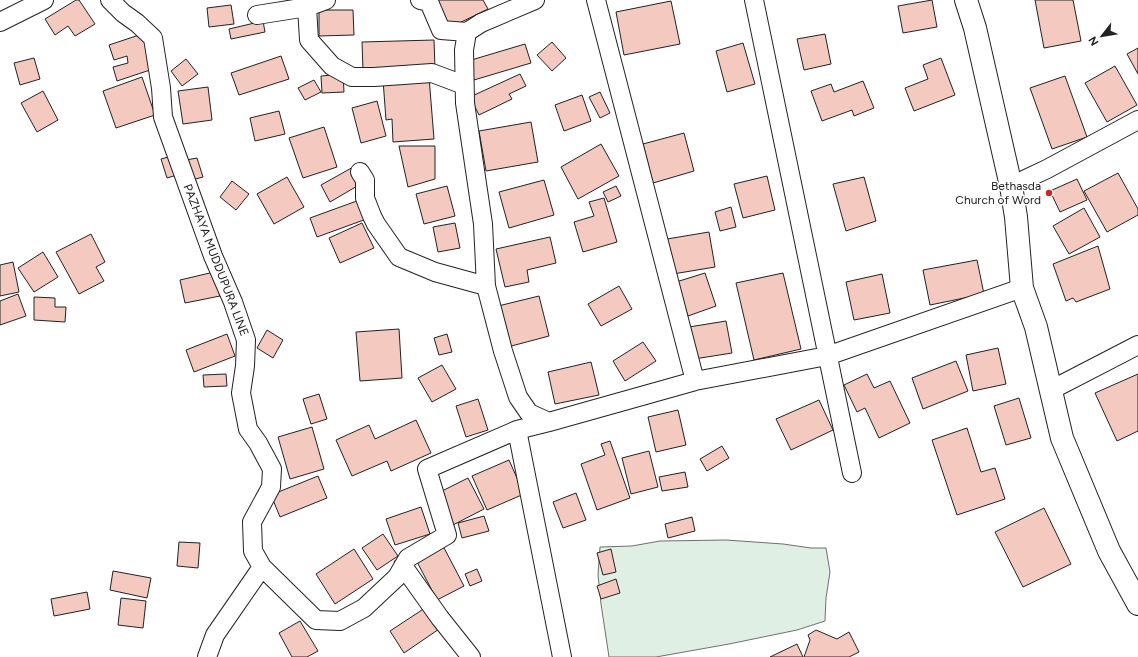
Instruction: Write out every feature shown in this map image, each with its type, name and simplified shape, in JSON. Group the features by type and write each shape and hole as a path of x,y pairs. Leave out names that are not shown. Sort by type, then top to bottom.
{"main road":[{"path":"966,0 977,36 1011,186 1016,218 1022,288 1036,327 1062,438 1109,551 1138,604"}],"street":[{"path":"0,22 44,0"},
{"name":"PAZHAYA MUDDUPURA LINE","path":"110,0 123,14 137,23 153,38 161,88 163,117 213,256 233,302 246,340 245,366 241,393 248,429 258,442 272,469 271,487 252,522 253,551 262,567 316,620 340,620 364,608 397,576 408,558 447,535 427,468 517,430"},
{"path":"258,15 307,7 326,0"},
{"path":"420,0 429,2 441,30 467,32 481,23 535,0"},
{"path":"596,0 695,381"},
{"path":"754,0 852,473"},
{"path":"307,7 309,40 332,66 352,77 432,73 464,85"},
{"path":"467,32 464,50 465,103 482,224 486,286 503,351 518,397 529,413 549,422"},
{"path":"1011,186 1047,169 1138,120"},
{"path":"360,172 365,180 365,198 372,216 399,257 435,272 486,286"},
{"path":"562,657 517,430 695,381 827,356 1022,288"},
{"path":"1051,390 1138,345"},
{"path":"403,566 440,618 471,657"},
{"path":"207,657 215,635 262,567"}],"green space":[{"path":"726,540 826,548 830,572 826,598 825,621 797,630 656,657 609,657 598,575 600,547 632,546 660,541"}],"building":[{"path":"76,0 79,0 95,24 75,36 68,26 55,35 45,19"},
{"path":"436,0 483,0 488,9 449,28"},
{"path":"932,0 937,27 903,33 898,6"},
{"path":"1035,0 1073,0 1081,41 1044,48"},
{"path":"671,1 680,44 624,55 616,12"},
{"path":"231,5 234,24 209,27 207,8"},
{"path":"319,10 353,10 354,35 319,36"},
{"path":"263,21 265,32 231,39 229,29"},
{"path":"142,34 153,69 117,81 113,67 128,63 127,56 114,60 109,45"},
{"path":"825,34 831,64 804,70 797,39"},
{"path":"434,40 435,68 363,70 362,42"},
{"path":"552,42 566,58 552,71 537,55"},
{"path":"743,43 755,84 727,92 716,51"},
{"path":"525,44 531,63 474,80 468,61"},
{"path":"1138,48 1138,74 1127,54"},
{"path":"281,56 289,79 239,95 231,73"},
{"path":"34,58 40,79 20,85 14,63"},
{"path":"941,58 955,95 914,111 905,88 928,79 923,65"},
{"path":"186,59 198,74 182,86 171,71"},
{"path":"1115,66 1137,105 1107,122 1085,83"},
{"path":"343,74 344,92 322,93 321,76"},
{"path":"520,74 526,86 509,94 512,99 479,115 470,97"},
{"path":"1065,76 1087,137 1052,149 1030,88"},
{"path":"142,77 155,115 116,128 103,91"},
{"path":"429,77 434,139 393,142 392,119 386,120 383,80"},
{"path":"314,80 321,92 305,100 298,88"},
{"path":"863,81 874,108 854,116 852,110 822,121 811,91 831,84 834,92"},
{"path":"208,87 212,120 183,124 178,91"},
{"path":"43,91 58,120 37,132 21,103"},
{"path":"600,92 610,113 600,118 589,97"},
{"path":"582,95 591,121 564,131 555,105"},
{"path":"377,101 386,136 361,143 352,108"},
{"path":"279,111 285,134 255,141 250,118"},
{"path":"531,122 538,162 486,171 479,131"},
{"path":"324,127 337,167 303,178 289,138"},
{"path":"684,133 694,171 653,183 643,144"},
{"path":"601,144 619,176 578,199 561,167"},
{"path":"399,146 435,146 435,179 408,187"},
{"path":"172,156 177,175 167,178 161,159"},
{"path":"197,158 203,177 192,180 186,160"},
{"path":"355,166 364,182 330,202 321,185"},
{"path":"1118,173 1138,209 1138,215 1107,232 1084,191"},
{"path":"767,176 775,210 743,218 734,184"},
{"path":"287,177 304,207 274,224 257,194"},
{"path":"864,177 876,221 846,231 833,184"},
{"path":"1077,179 1087,200 1060,212 1050,191"},
{"path":"544,180 554,215 509,228 499,192"},
{"path":"232,181 249,194 236,210 220,197"},
{"path":"447,186 455,216 424,224 416,194"},
{"path":"616,186 621,196 608,202 603,192"},
{"path":"365,198 372,217 317,237 310,218"},
{"path":"604,198 617,242 583,252 574,222 594,216 589,202"},
{"path":"731,207 736,227 720,231 715,212"},
{"path":"1084,208 1100,237 1069,254 1053,226"},
{"path":"362,223 374,248 340,263 329,238"},
{"path":"455,223 460,248 438,252 433,227"},
{"path":"709,232 715,267 673,274 667,239"},
{"path":"91,234 105,262 96,267 104,281 79,294 56,252"},
{"path":"550,237 556,263 527,270 529,282 505,287 496,249"},
{"path":"1098,246 1110,289 1076,302 1073,298 1066,301 1053,264"},
{"path":"43,252 58,277 34,292 18,268"},
{"path":"977,260 984,294 930,305 923,270"},
{"path":"13,262 19,292 0,296 0,265"},
{"path":"214,272 220,296 185,303 180,280"},
{"path":"705,273 716,306 688,316 676,282"},
{"path":"783,273 801,349 754,360 736,283"},
{"path":"882,274 890,313 854,320 846,282"},
{"path":"619,286 632,309 601,326 588,304"},
{"path":"18,294 26,316 0,325 0,301"},
{"path":"539,296 549,336 504,348 494,307"},
{"path":"34,297 55,298 55,307 66,307 65,322 34,320"},
{"path":"726,321 732,353 694,359 689,327"},
{"path":"399,329 402,378 360,381 356,332"},
{"path":"267,330 283,340 273,358 257,348"},
{"path":"227,334 235,356 194,372 186,350"},
{"path":"447,334 452,352 439,355 434,338"},
{"path":"643,342 656,361 625,381 613,361"},
{"path":"998,348 1006,384 973,391 966,355"},
{"path":"956,361 968,391 923,409 912,378"},
{"path":"591,362 599,395 555,404 548,372"},
{"path":"442,365 456,389 432,402 418,378"},
{"path":"226,374 227,386 204,387 203,375"},
{"path":"867,374 874,388 890,381 910,423 879,438 865,408 857,412 844,385"},
{"path":"1138,374 1138,431 1117,441 1095,393"},
{"path":"319,394 327,419 311,424 303,399"},
{"path":"1019,398 1031,438 1006,445 994,406"},
{"path":"478,399 488,430 466,437 456,406"},
{"path":"819,400 833,430 791,450 776,419"},
{"path":"678,410 686,445 656,452 648,417"},
{"path":"416,420 431,453 391,471 387,461 352,476 336,440 369,425 375,439"},
{"path":"312,427 324,469 290,479 278,437"},
{"path":"967,428 981,472 995,468 1005,499 957,515 932,440"},
{"path":"610,441 630,498 597,510 581,464 605,455 601,444"},
{"path":"722,446 729,458 707,471 700,459"},
{"path":"649,451 658,487 631,494 622,458"},
{"path":"509,460 524,494 487,510 472,476"},
{"path":"685,472 688,487 662,491 659,477"},
{"path":"318,476 327,498 280,517 271,495"},
{"path":"468,478 484,509 453,525 438,493"},
{"path":"576,493 586,520 563,528 553,502"},
{"path":"421,507 430,534 395,545 386,519"},
{"path":"1044,508 1071,564 1023,587 995,532"},
{"path":"484,516 489,531 462,538 458,523"},
{"path":"692,517 695,531 668,538 665,524"},
{"path":"383,534 398,556 377,570 362,548"},
{"path":"179,542 200,543 198,568 177,566"},
{"path":"442,544 464,586 437,600 415,558"},
{"path":"354,549 373,579 335,604 316,574"},
{"path":"611,549 616,572 603,575 597,553"},
{"path":"477,569 482,581 470,586 465,574"},
{"path":"113,571 151,578 147,598 110,590"},
{"path":"616,579 620,593 601,599 597,586"},
{"path":"87,592 90,609 54,616 51,599"},
{"path":"121,598 146,601 143,628 118,625"},
{"path":"428,606 442,627 404,653 390,631"},
{"path":"300,621 318,651 307,657 292,657 279,633"},
{"path":"816,630 837,639 849,632 859,652 849,657 804,657 810,640 808,635"},
{"path":"797,644 803,657 770,657"}],"place":[{"name":"Bethasda Church of Word","path":"1049,193"}]}
